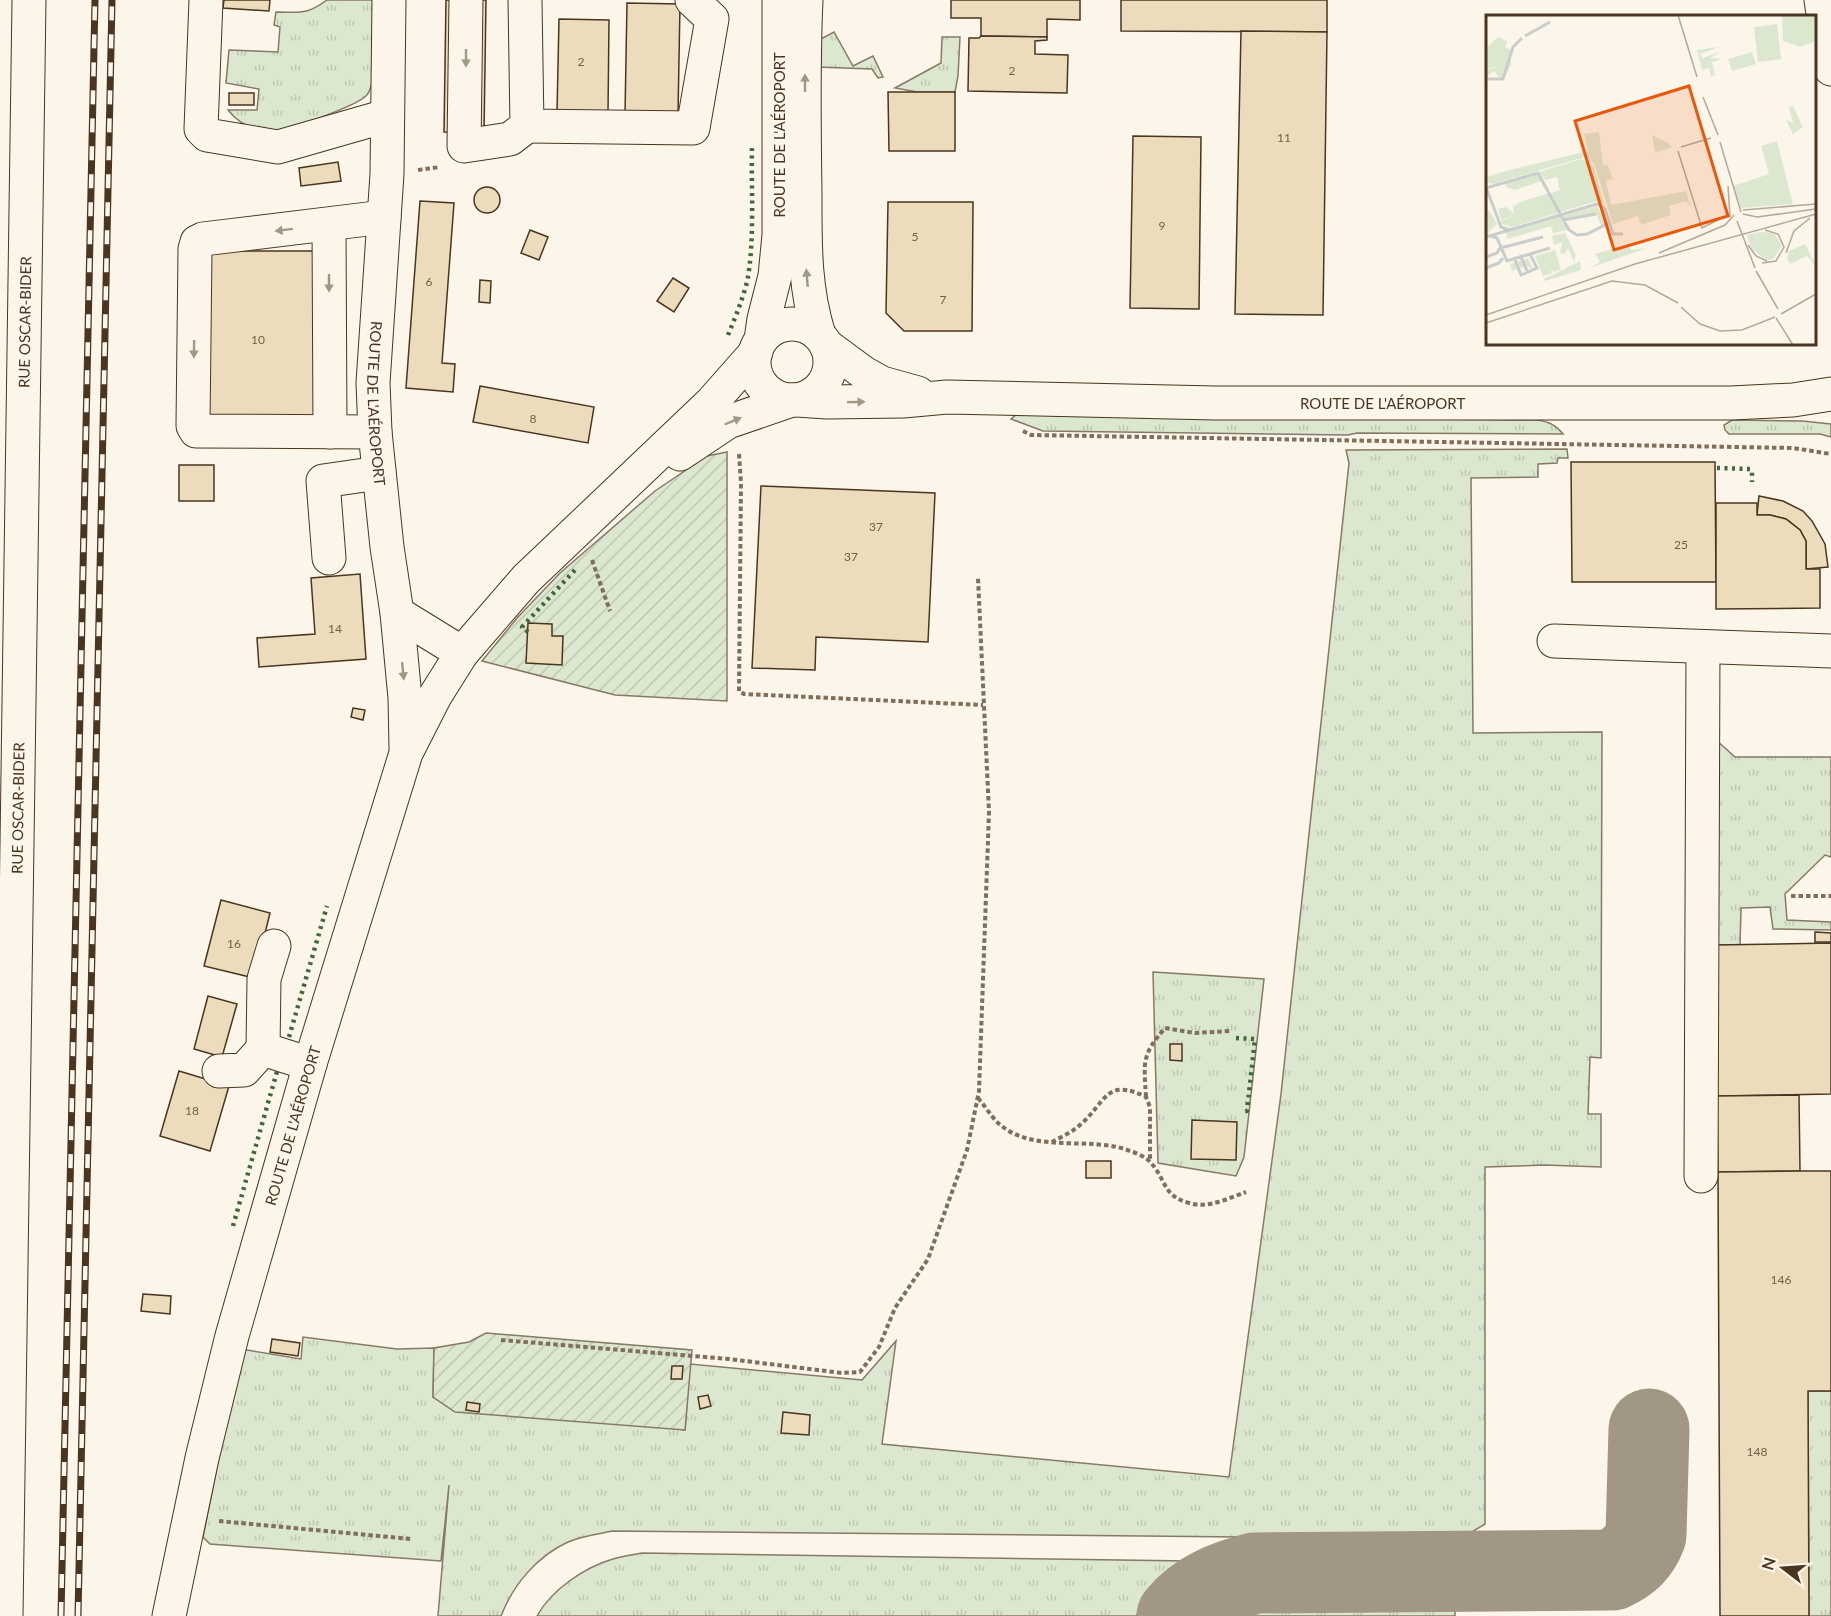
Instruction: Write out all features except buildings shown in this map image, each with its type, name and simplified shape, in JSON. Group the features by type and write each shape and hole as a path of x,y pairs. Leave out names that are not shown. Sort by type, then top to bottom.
{"street":[{"name":"RUE OSCAR-BIDER","path":"6,1616 3,1484 29,0"},
{"path":"206,0 201,129 207,135 278,147 386,116"},
{"name":"ROUTE DE L'AÉROPORT","path":"389,0 387,174 373,383 375,432 405,698 406,753"},
{"path":"466,0 464,146 510,139 527,126 693,128 712,19 692,0"},
{"path":"525,0 527,126"},
{"name":"ROUTE DE L'AÉROPORT","path":"169,1616 188,1519 232,1336 310,1064 406,753 435,696 462,653 526,579 614,498 711,403 759,346 775,276 778,235 779,0"},
{"name":"ROUTE DE L'AÉROPORT","path":"806,0 805,231 807,279 812,312 823,340 864,373 882,383 934,398"},
{"path":"1821,0 1831,69"},
{"path":"375,432 196,431 193,426 195,249 197,242 203,239 384,217"},
{"path":"329,225 330,432"},
{"path":"789,324 800,325 810,328 823,340 830,356 830,368 826,380 819,389 809,396 795,400 781,398 770,393 762,385 754,364 759,346 769,333 789,324"},
{"name":"ROUTE DE L'AÉROPORT","path":"614,498 728,422 795,400 903,401 934,398 1215,403 1731,403 1793,400 1831,394"},
{"path":"329,558 324,481 380,473"},
{"path":"397,613 462,653"},
{"path":"1554,641 1831,651"},
{"path":"1701,1176 1703,647"},
{"path":"219,1071 244,1070 263,1049 264,979 274,946"},
{"path":"263,1049 310,1064"}],"path":[{"path":"1014,425 1031,435 1717,446 1792,448 1831,454"},
{"path":"738,444 741,483 739,691 744,694 983,705"},
{"path":"580,529 610,611"},
{"path":"501,1340 729,1359 842,1373 860,1372 879,1347 895,1308 928,1259 967,1150 978,1097 989,812 978,578"},
{"path":"1791,896 1831,896"},
{"path":"1230,1031 1195,1033 1165,1028 1150,1046 1144,1065 1146,1096 1150,1107 1150,1161 1170,1195 1189,1204 1205,1205 1246,1192"},
{"path":"1052,1143 1080,1125 1106,1096 1119,1089 1131,1089 1146,1096"},
{"path":"978,1097 999,1124 1022,1136 1052,1143 1115,1145 1150,1161"},
{"path":"188,1519 411,1539"}],"green space":[{"path":"327,0 376,0 372,83 367,95 335,112 279,131 259,130 242,123 228,110 257,110 259,89 226,83 229,50 278,52 280,27 274,25 276,12 308,10"},
{"path":"834,32 853,66 873,56 883,77 878,78 872,69 817,67 819,40"},
{"path":"942,37 960,37 955,92 917,92 895,88 941,63"},
{"path":"1016,415 1538,420 1552,424 1563,434 1357,433 1348,435 1043,431 1011,419"},
{"path":"1732,420 1802,421 1831,424 1831,437 1820,434 1729,434 1724,425"},
{"path":"1567,449 1568,458 1558,458 1557,463 1538,464 1538,477 1471,478 1473,733 1602,732 1601,1058 1590,1057 1588,1114 1601,1114 1601,1167 1545,1165 1485,1167 1485,1524 1470,1533 1243,1537 613,1531 573,1540 546,1555 519,1583 501,1616 438,1616 449,1485 441,1561 210,1544 203,1537 241,1349 301,1359 303,1337 397,1349 434,1348 433,1397 685,1430 690,1364 862,1380 896,1341 882,1444 1229,1477 1281,1094 1349,463 1346,450"},
{"path":"727,452 727,701 615,695 482,661 517,618 560,573 655,491 707,456"},
{"path":"1715,739 1735,757 1831,757 1831,857 1825,855 1785,894 1787,920 1831,922 1831,930 1773,929 1770,907 1741,908 1740,945 1715,945"},
{"path":"1153,972 1264,979 1244,1157 1236,1176 1158,1163"},
{"path":"486,1333 692,1350 685,1430 455,1412 433,1397 434,1348 469,1342"},
{"path":"1808,1391 1831,1391 1831,1616 1809,1616"},
{"path":"642,1553 1187,1561 1159,1586 1136,1616 537,1616 551,1597 580,1574 613,1559"},
{"path":"1455,1605 1455,1616 1229,1616 1254,1606"}],"taxiway":[{"path":"1177,1616 1193,1600 1212,1588 1255,1573 1612,1570 1633,1556 1646,1535 1649,1429"}],"railway":[{"path":"61,1616 95,0"},
{"path":"78,1616 112,0"}],"hedge":[{"path":"728,335 743,296 749,267 752,233 752,147"},
{"path":"1717,468 1750,469 1752,482"},
{"path":"528,632 522,627 575,570"},
{"path":"289,1037 327,906"},
{"path":"1236,1038 1255,1039 1247,1111 1242,1110"},
{"path":"233,1226 278,1068"}]}
